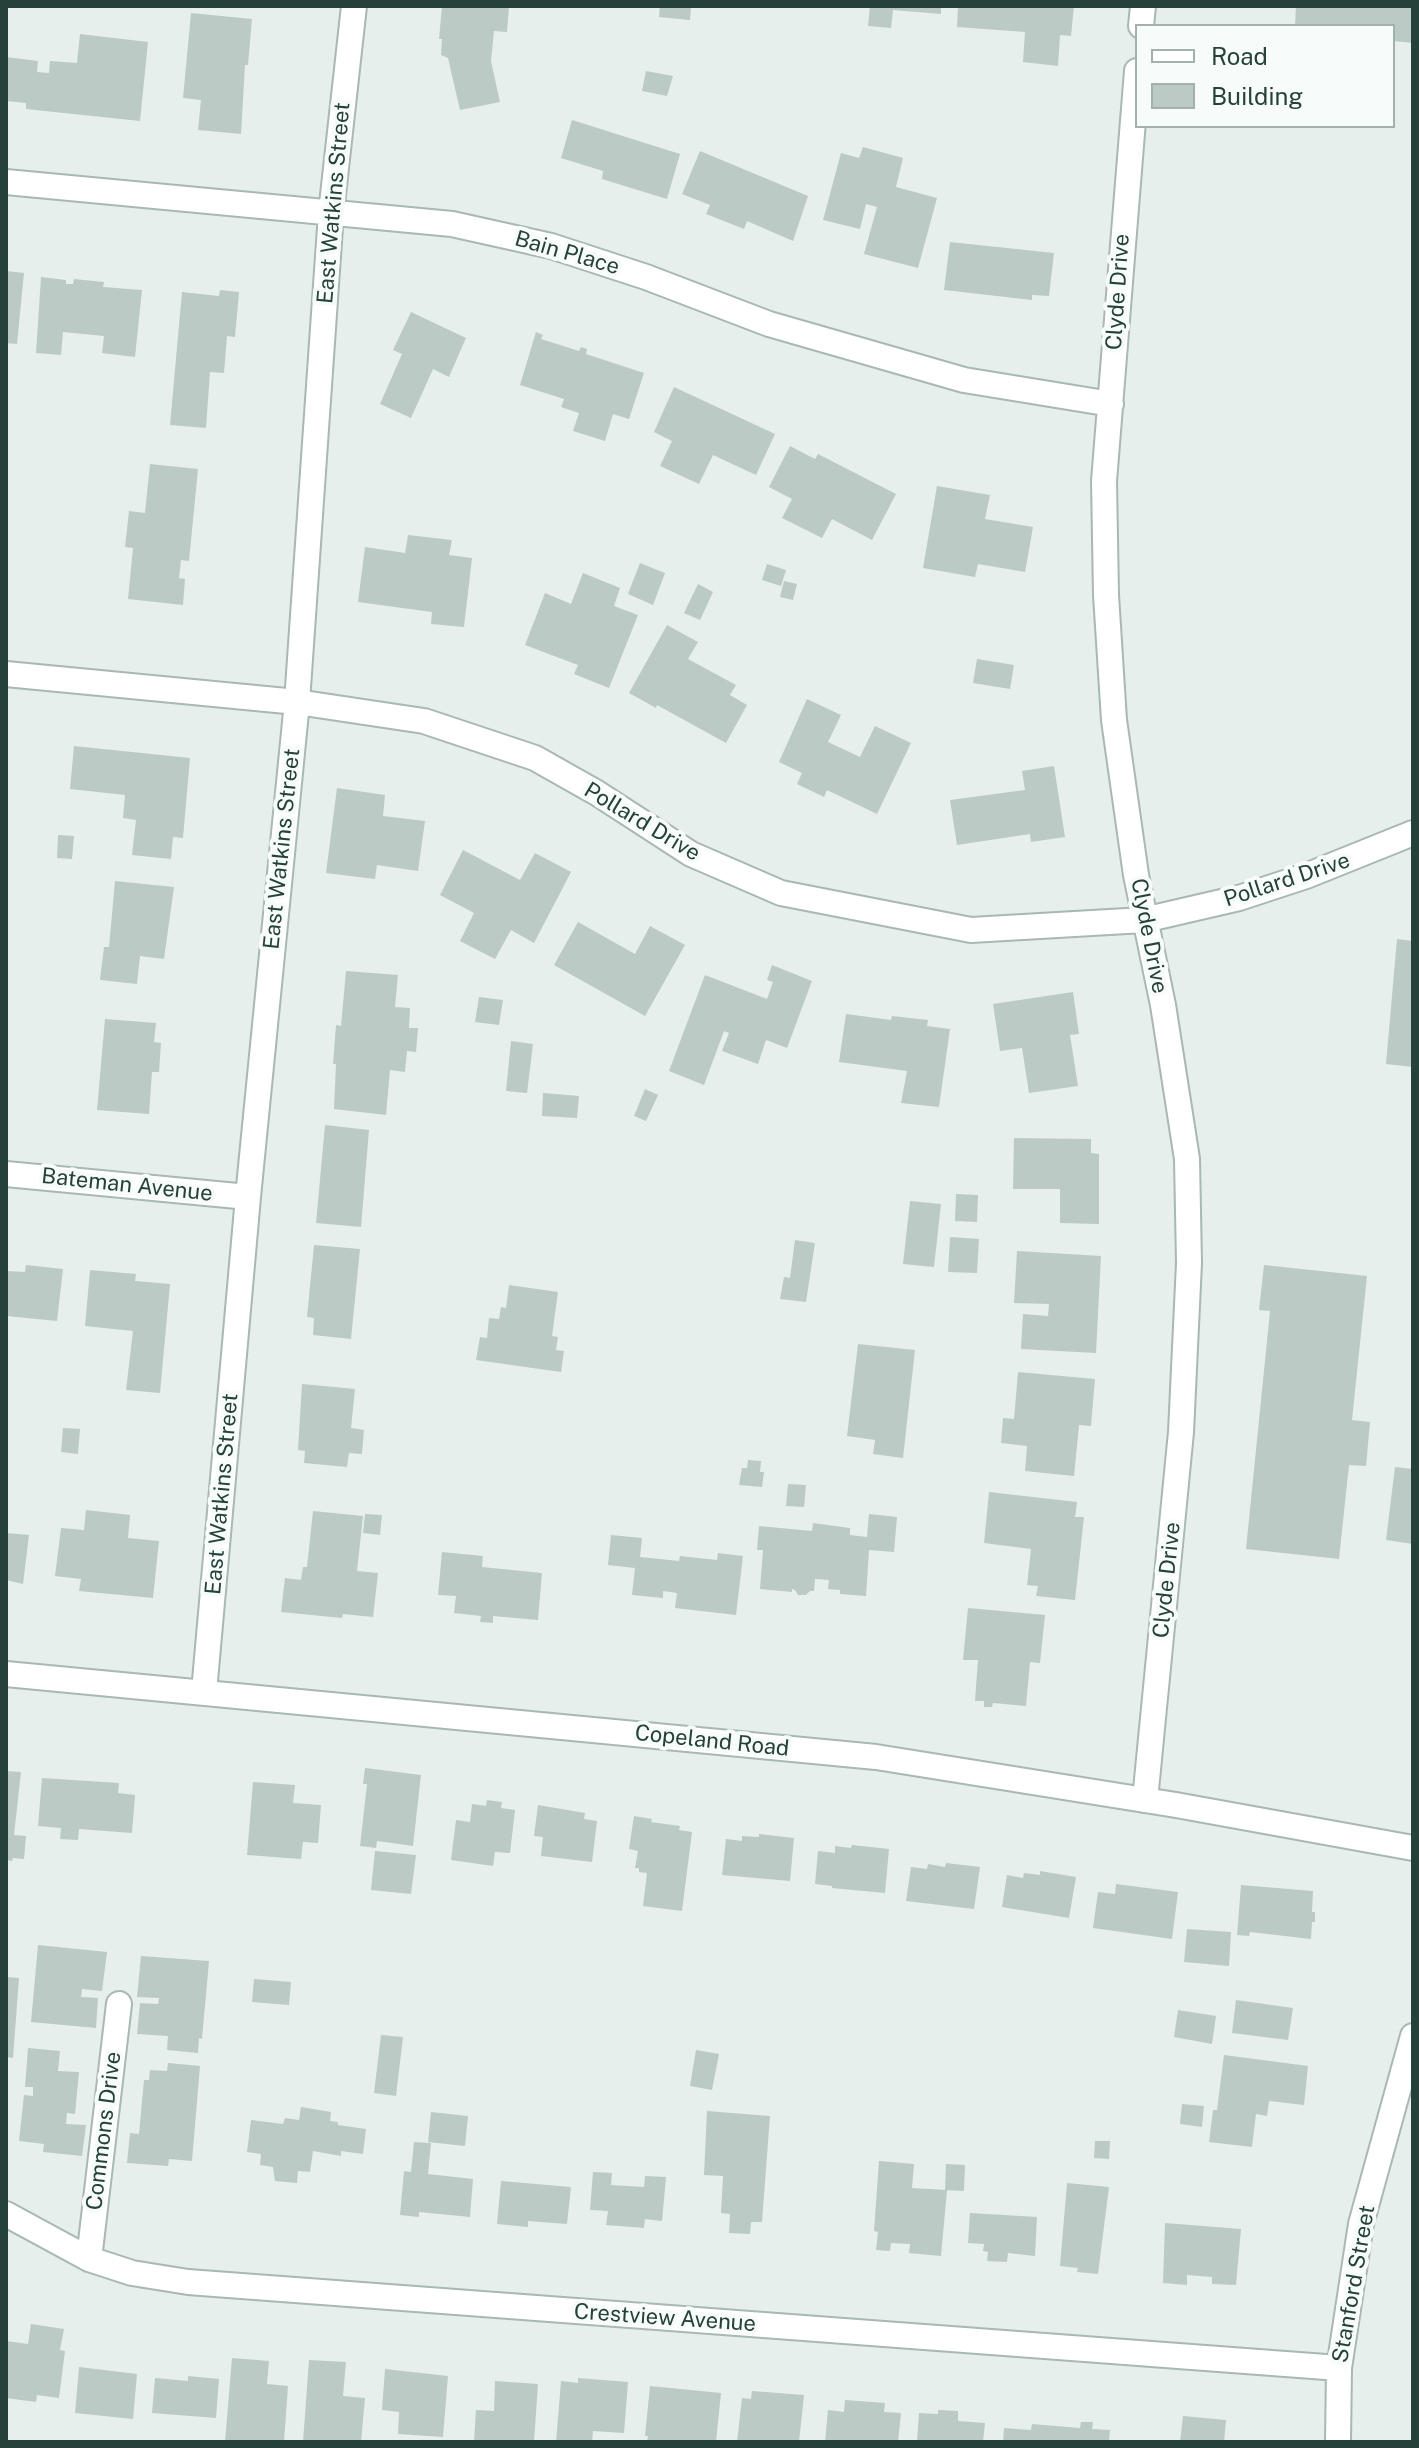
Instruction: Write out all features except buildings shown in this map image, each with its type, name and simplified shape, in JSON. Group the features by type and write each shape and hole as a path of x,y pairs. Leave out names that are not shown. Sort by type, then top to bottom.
{"street":[{"name":"East Watkins Street","path":"204,1692 248,1197 297,702 331,213 354,6"},
{"name":"Clyde Drive","path":"1135,94 1104,481 1106,595 1114,720 1144,920 1163,1005 1187,1159 1189,1263 1181,1432 1145,1800"},
{"name":"Bain Place","path":"6,182 452,224 551,246 646,277 769,324 964,380 1111,404"},
{"name":"Pollard Drive","path":"6,674 297,702 424,721 535,758 597,793 691,854 781,893 971,930 1144,920 1239,898 1306,876 1413,833"},
{"name":"Bateman Avenue","path":"6,1174 248,1197"},
{"name":"Copeland Road","path":"6,1674 876,1757 1145,1800 1413,1848"},
{"name":"Commons Drive","path":"89,2259 119,2004"},
{"name":"Stanford Street","path":"1338,2442 1339,2368 1361,2224 1413,2036"},
{"name":"Crestview Avenue","path":"6,2214 89,2259 132,2273 188,2282 1339,2368"}]}
